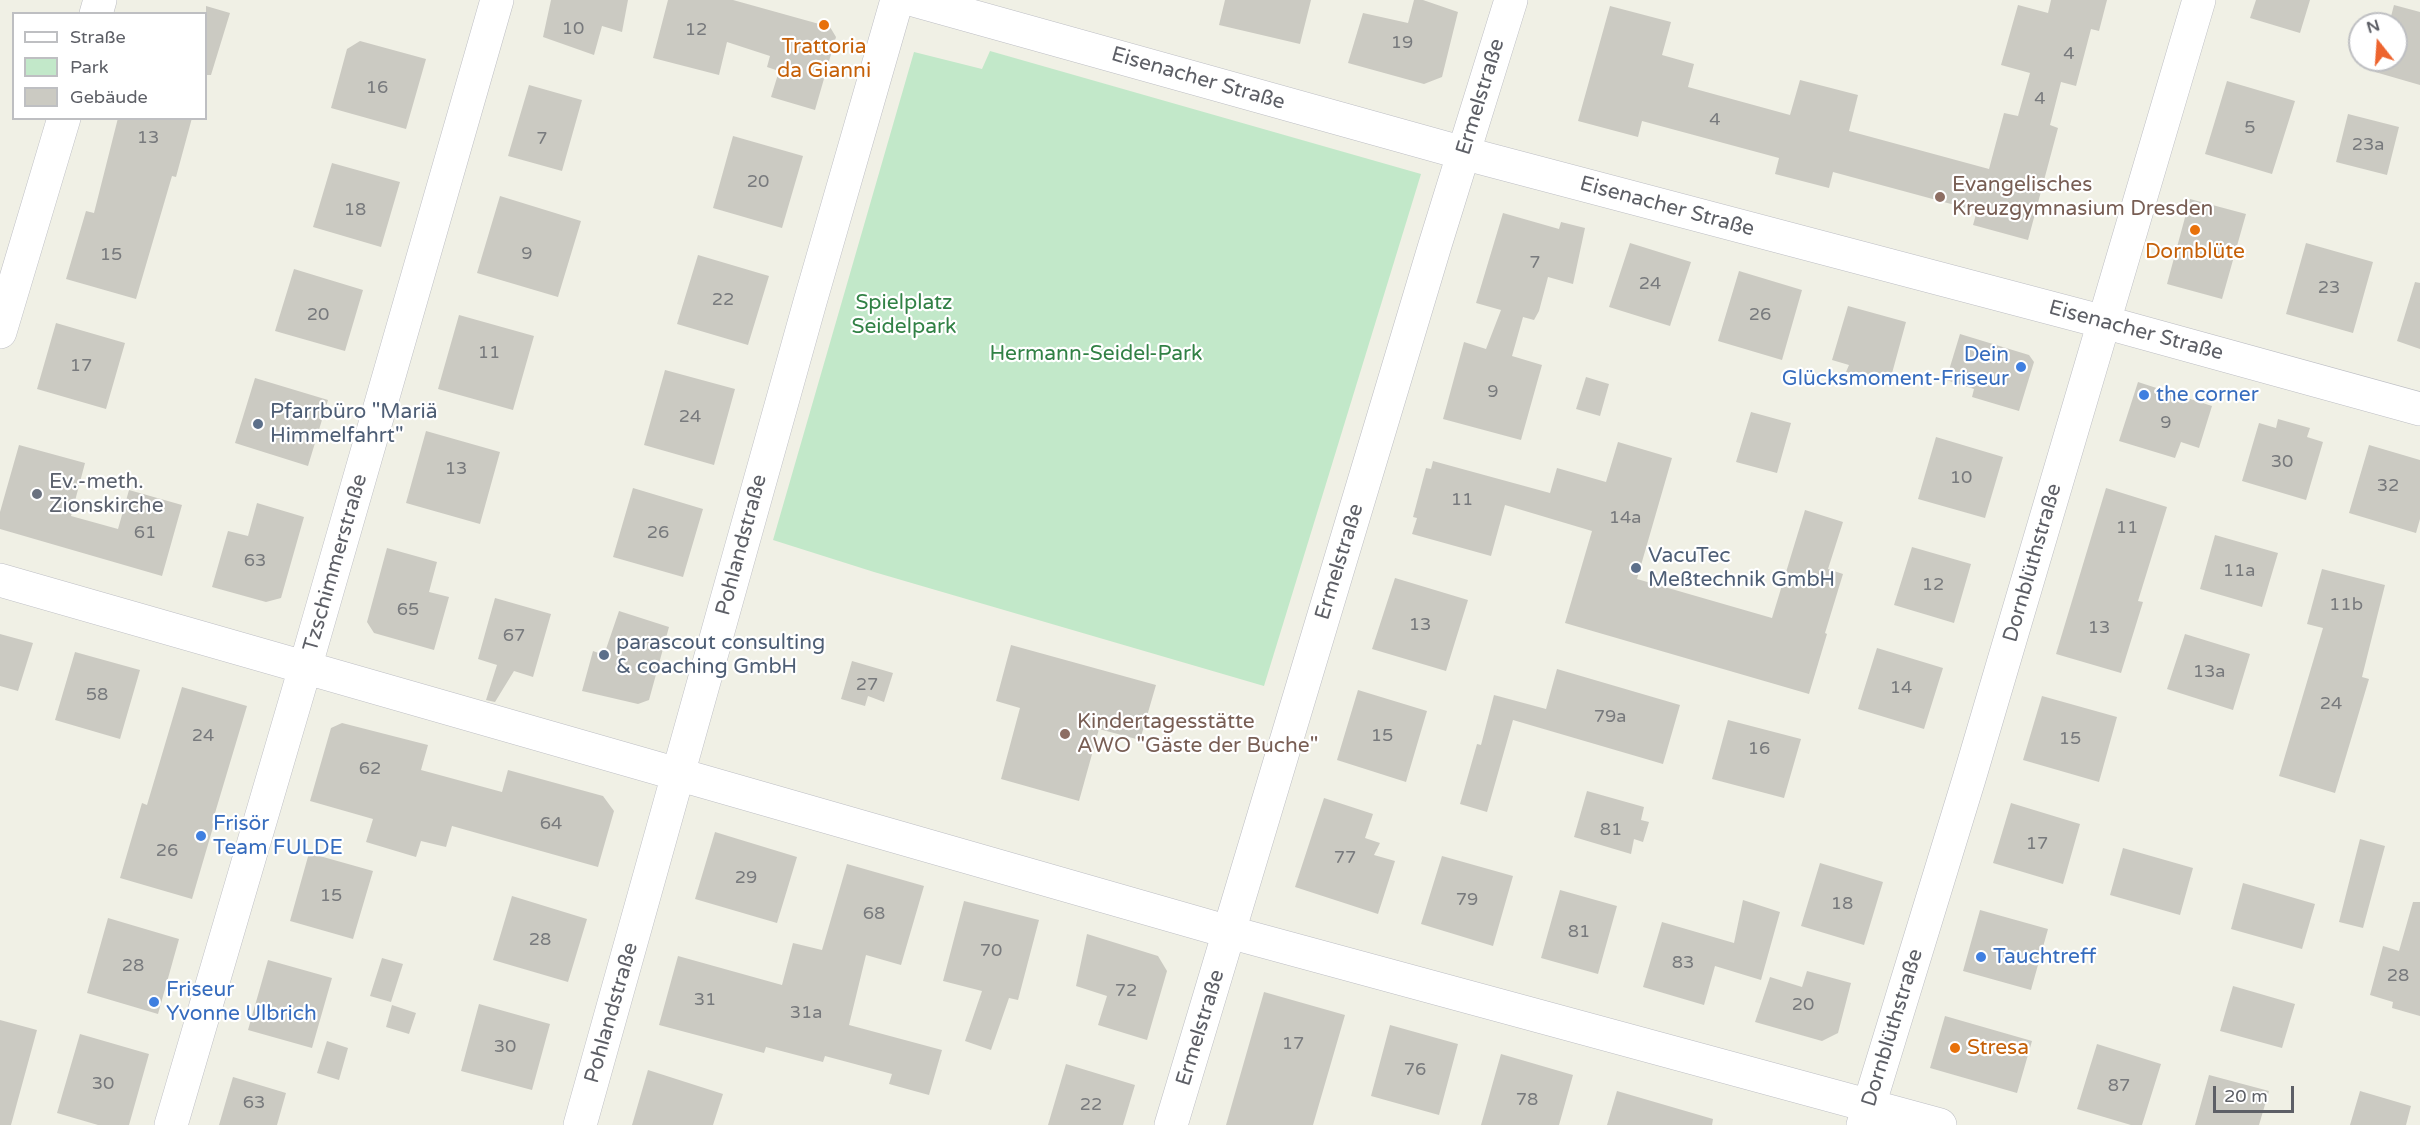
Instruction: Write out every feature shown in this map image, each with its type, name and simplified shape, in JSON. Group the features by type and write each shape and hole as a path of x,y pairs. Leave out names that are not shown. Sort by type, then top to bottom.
{"street":[{"name":"Tzschimmerstraße","path":"171,1125 497,0"},
{"name":"Pohlandstraße","path":"580,1125 680,775 810,302 897,0"},
{"name":"Eisenacher Straße","path":"914,0 1463,153 2104,322 2420,409"},
{"name":"Ermelstraße","path":"1171,1125 1511,0"},
{"name":"Dornblüthstraße","path":"1866,1115 1969,779 2199,0"},
{"path":"0,332 63,120"},
{"path":"0,580 1866,1115 1940,1125"}],"green space":[{"name":"Hermann-Seidel-Park","path":"990,51 1421,174 1264,686 874,572 773,540 914,52 982,69"}],"building":[{"path":"551,0 628,0 622,32 602,26 594,55 543,37"},
{"path":"668,0 733,0 830,27 836,37 815,110 771,97 779,71 767,67 770,56 727,42 719,75 653,58"},
{"path":"1225,0 1311,0 1300,44 1219,25"},
{"path":"1414,0 1423,0 1458,12 1442,77 1424,84 1348,63 1363,13 1408,23"},
{"path":"2051,0 2107,0 2099,31 2091,29 2076,86 2061,82 2050,125 2058,128 2028,240 1973,225 1977,211 1833,172 1829,188 1775,174 1779,158 1642,121 1638,137 1578,121 1610,6 1671,22 1662,55 1694,64 1688,87 1790,115 1800,80 1858,95 1849,131 1989,169 2004,113 2018,116 2030,73 2001,65 2018,5 2048,13"},
{"path":"2256,0 2310,0 2300,33 2250,18"},
{"path":"2394,5 2420,12 2420,85 2375,72 2408,72 2408,12 2392,12"},
{"path":"206,6 230,13 211,75 207,75"},
{"path":"360,41 426,59 406,129 331,108 347,49"},
{"path":"2227,81 2295,101 2272,174 2205,154"},
{"path":"529,85 582,100 562,171 508,156"},
{"path":"2348,114 2399,127 2387,175 2336,162"},
{"path":"117,120 191,120 176,177 172,176 136,299 66,279 86,211 94,213"},
{"path":"733,136 803,156 782,228 713,208"},
{"path":"332,163 400,182 381,247 313,227"},
{"path":"500,196 581,221 558,297 477,273"},
{"path":"2190,199 2246,214 2222,299 2167,284"},
{"path":"1503,213 1559,229 1561,222 1585,228 1573,284 1548,277 1539,311 1534,320 1523,317 1512,356 1542,365 1521,440 1443,419 1464,342 1486,349 1501,310 1476,303"},
{"path":"1630,243 1691,262 1670,326 1609,307"},
{"path":"2306,243 2373,262 2353,333 2286,314"},
{"path":"698,255 769,276 748,345 677,324"},
{"path":"294,269 363,290 345,351 275,331"},
{"path":"1739,271 1802,290 1782,360 1718,341"},
{"path":"2415,282 2420,283 2420,349 2397,341"},
{"path":"1848,306 1906,322 1891,377 1875,372 1873,380 1846,372 1849,365 1832,360"},
{"path":"459,315 534,336 513,410 438,389"},
{"path":"56,323 125,343 106,409 37,389"},
{"path":"1960,334 2029,355 2034,362 2019,411 1972,397 1974,389 1946,380"},
{"path":"665,370 735,389 714,465 644,445"},
{"path":"1586,377 1609,384 1600,416 1576,409"},
{"path":"255,378 328,400 308,466 235,443"},
{"path":"2138,382 2212,406 2199,448 2181,442 2175,458 2119,441"},
{"path":"1751,412 1791,423 1777,473 1736,462"},
{"path":"2278,419 2310,428 2307,437 2323,442 2306,500 2242,481 2259,423 2276,428"},
{"path":"426,431 500,452 480,524 406,503"},
{"path":"1936,437 2003,457 1985,518 1918,499"},
{"path":"1618,442 1672,458 1637,579 1772,618 1805,510 1843,522 1828,569 1843,574 1809,694 1565,623 1592,531 1505,505 1491,556 1412,534 1417,518 1413,517 1426,468 1431,469 1433,461 1550,493 1557,468 1606,482"},
{"path":"19,445 85,463 71,516 118,529 129,490 182,505 162,576 0,529 0,512"},
{"path":"2369,445 2420,460 2420,519 2416,533 2349,513"},
{"path":"633,488 703,509 683,577 613,557"},
{"path":"2106,488 2167,507 2138,601 2143,602 2121,673 2056,654"},
{"path":"257,503 304,517 281,598 266,602 212,587 228,531 248,536"},
{"path":"2215,535 2278,553 2262,607 2200,589"},
{"path":"1912,547 1971,564 1954,623 1894,605"},
{"path":"387,548 437,562 429,592 449,597 434,650 374,633 367,622"},
{"path":"2322,569 2385,585 2362,677 2369,679 2335,793 2279,776 2323,628 2307,624"},
{"path":"1395,578 1468,600 1446,671 1372,649"},
{"path":"495,598 551,614 533,677 514,671 495,702 486,700 497,665 478,659"},
{"path":"619,611 669,627 649,700 638,704 582,691 593,651 604,655"},
{"path":"0,634 33,643 18,691 0,686"},
{"path":"2185,634 2250,654 2233,710 2167,689"},
{"path":"1011,645 1156,685 1140,740 1099,729 1079,801 1001,779 1020,708 996,701"},
{"path":"1877,648 1943,668 1924,729 1858,709"},
{"path":"75,652 140,670 120,739 55,720"},
{"path":"852,661 893,673 884,702 868,696 865,706 841,699"},
{"path":"1557,669 1680,705 1663,764 1513,720 1487,812 1460,804 1477,744 1481,745 1494,695 1546,709"},
{"path":"182,687 247,706 192,899 120,878 142,803 147,805"},
{"path":"1358,690 1427,711 1406,782 1337,760"},
{"path":"2042,696 2117,717 2099,782 2023,760"},
{"path":"1728,720 1801,739 1784,798 1712,779"},
{"path":"342,723 428,745 421,770 502,792 508,770 603,796 614,811 598,867 452,826 446,847 421,841 416,857 366,842 373,819 310,801 331,728"},
{"path":"1587,791 1644,807 1641,820 1649,822 1643,842 1634,839 1631,854 1574,837"},
{"path":"1324,798 1373,814 1365,838 1380,843 1374,855 1395,861 1378,914 1295,887"},
{"path":"2011,803 2080,824 2063,884 1993,863"},
{"path":"715,832 797,857 777,923 695,899"},
{"path":"2360,839 2385,846 2363,928 2339,922"},
{"path":"2123,848 2193,868 2180,915 2110,895"},
{"path":"309,853 373,871 353,939 290,921"},
{"path":"1442,856 1513,876 1493,946 1421,924"},
{"path":"1820,863 1883,882 1864,945 1801,926"},
{"path":"847,864 924,886 901,965 866,955 849,1025 942,1050 929,1095 889,1084 892,1074 825,1056 823,1062 766,1047 764,1053 659,1025 678,956 782,985 793,943 822,950"},
{"path":"2243,883 2315,904 2302,949 2231,929"},
{"path":"1560,890 1617,906 1598,974 1541,958"},
{"path":"512,896 587,919 568,982 493,960"},
{"path":"1743,900 1780,912 1761,980 1715,966 1704,1005 1643,987 1662,922 1734,943"},
{"path":"964,901 1039,920 1018,1000 1009,998 991,1050 965,1041 982,991 943,981"},
{"path":"2413,902 2420,902 2420,1016 2392,1008 2393,1002 2370,995 2383,946 2399,951"},
{"path":"1980,910 2048,929 2031,990 1963,971"},
{"path":"108,918 179,939 158,1014 87,993"},
{"path":"1087,934 1158,956 1167,971 1147,1040 1098,1025 1107,996 1076,986"},
{"path":"382,958 403,964 391,1002 370,996"},
{"path":"268,960 332,978 312,1048 248,1030"},
{"path":"1807,971 1851,983 1838,1033 1822,1041 1755,1022 1770,977 1802,987"},
{"path":"2233,986 2295,1004 2282,1048 2220,1031"},
{"path":"1264,992 1345,1015 1313,1125 1226,1125"},
{"path":"479,1004 550,1024 532,1090 461,1071"},
{"path":"392,1005 416,1013 409,1034 386,1027"},
{"path":"1945,1016 2032,1041 2017,1093 1930,1068"},
{"path":"0,1020 37,1030 11,1125 0,1125"},
{"path":"1390,1025 1458,1044 1439,1115 1371,1096"},
{"path":"80,1034 149,1054 129,1125 98,1125 57,1113"},
{"path":"327,1041 348,1048 339,1080 317,1073"},
{"path":"2097,1044 2161,1064 2142,1125 2131,1125 2077,1109"},
{"path":"1501,1054 1573,1075 1559,1125 1481,1125"},
{"path":"1066,1064 1135,1085 1123,1125 1048,1125"},
{"path":"648,1070 723,1094 713,1125 632,1125"},
{"path":"2209,1075 2269,1091 2259,1125 2195,1125"},
{"path":"233,1077 286,1093 277,1125 219,1125"},
{"path":"1617,1091 1713,1119 1712,1125 1607,1125"},
{"path":"2360,1091 2411,1106 2406,1125 2350,1125"}],"place":[{"name":"Trattoria da Gianni","path":"824,25"},
{"name":"Evangelisches Kreuzgymnasium Dresden","path":"1940,197"},
{"name":"Dornblüte","path":"2195,230"},
{"name":"Dein Glücksmoment-Friseur","path":"2021,367"},
{"name":"the corner","path":"2144,395"},
{"name":"Pfarrbüro \"Mariä Himmelfahrt\"","path":"258,424"},
{"name":"Ev.-meth. Zionskirche","path":"37,494"},
{"name":"VacuTec Meßtechnik GmbH","path":"1636,568"},
{"name":"parascout consulting & coaching GmbH","path":"604,655"},
{"name":"Kindertagesstätte AWO \"Gäste der Buche\"","path":"1065,734"},
{"name":"Frisör Team FULDE","path":"201,836"},
{"name":"Tauchtreff","path":"1981,957"},
{"name":"Friseur Yvonne Ulbrich","path":"154,1002"},
{"name":"Stresa","path":"1955,1048"}],"park label":[{"name":"Spielplatz Seidelpark","path":"904,315"}]}
